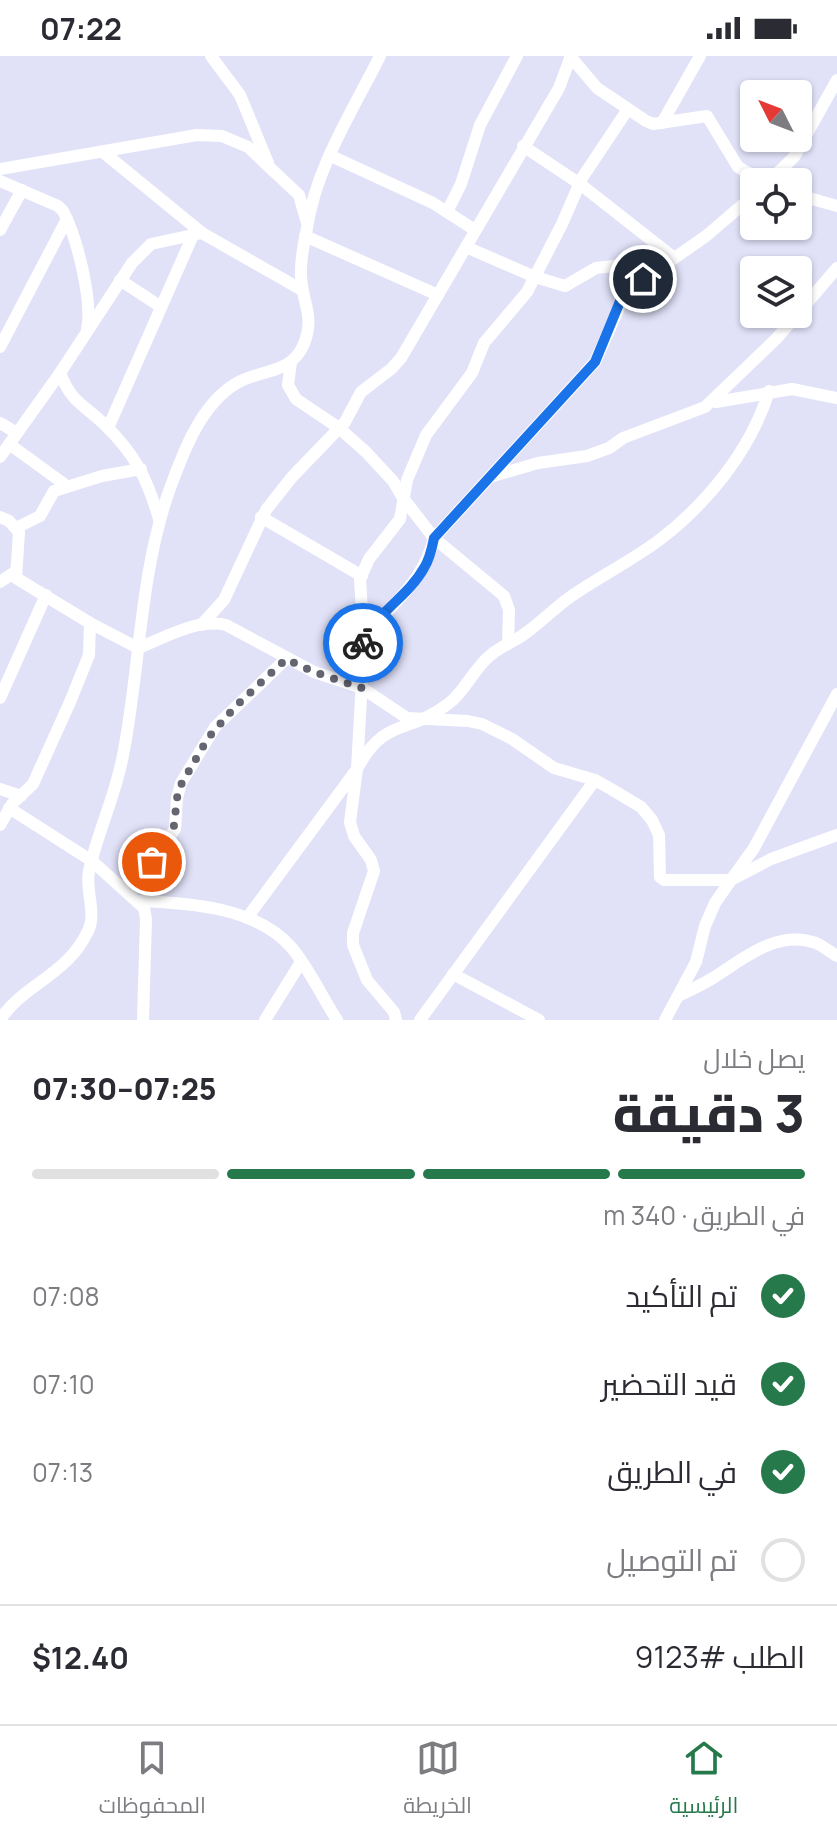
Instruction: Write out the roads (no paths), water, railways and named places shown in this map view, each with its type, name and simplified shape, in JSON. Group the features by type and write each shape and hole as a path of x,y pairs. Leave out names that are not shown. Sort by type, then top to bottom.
{"street":[{"path":"211,56 240,95 269,166"},
{"path":"0,1020 16,1003 62,968 91,924 87,884 119,779 142,612 160,522 177,471 209,408 237,383 276,371 291,362 302,347 310,321 301,272 306,229 331,156 380,56"},
{"path":"447,212 461,184 480,125 517,56"},
{"path":"571,56 590,82 646,121 662,123 707,116 740,168"},
{"path":"201,625 224,600 261,517 292,477 348,417 361,392 397,363 559,88 571,56"},
{"path":"662,123 700,56"},
{"path":"782,168 794,157 837,80"},
{"path":"396,1020 394,1012 367,980 353,945 353,933 374,871 371,860 354,836 350,822 362,688 362,576 369,559 400,519 412,464 426,435 472,373 484,343 527,292 580,184 628,109"},
{"path":"0,169 197,135 222,136 248,147 299,195 306,229"},
{"path":"523,146 580,184 673,257"},
{"path":"103,152 197,234 302,290"},
{"path":"331,156 435,204 475,230"},
{"path":"0,181 58,206 67,219 89,309 86,335"},
{"path":"0,230 22,190"},
{"path":"812,199 837,206"},
{"path":"363,641 380,617 421,574 434,538 595,362 626,292 706,236 740,207"},
{"path":"0,347 67,219"},
{"path":"306,229 438,295"},
{"path":"0,457 86,335 120,280 151,244 197,234"},
{"path":"108,428 197,234"},
{"path":"466,247 535,277 565,286 596,268 630,264 661,266"},
{"path":"713,402 776,339 837,268"},
{"path":"120,280 161,307"},
{"path":"291,362 288,385 296,399 339,428 379,464 434,538 504,596 509,610 508,644"},
{"path":"60,373 70,396 108,428 141,469 160,522"},
{"path":"490,477 538,463 570,460 596,453 621,439 690,414 713,402 769,391 802,389 837,398"},
{"path":"247,918 373,744 386,732 423,719 450,703 483,661 524,634 571,596 659,540 685,518 737,458 757,424 769,391"},
{"path":"0,423 13,439 67,486"},
{"path":"16,528 37,520 51,492 102,476 141,469"},
{"path":"0,517 16,528 20,539 16,578 138,648 216,622 314,672 362,688 398,713 423,719 482,724 512,739 554,768 595,780 641,807 652,820 659,835 662,880 731,880 796,849 835,837"},
{"path":"261,517 362,576"},
{"path":"0,582 15,572"},
{"path":"0,698 46,595"},
{"path":"0,825 9,808 33,784 87,663 90,623"},
{"path":"142,902 151,867 173,834 181,783 215,727 286,659"},
{"path":"665,1020 696,962 705,926 715,903 754,848 837,694"},
{"path":"420,1020 595,780"},
{"path":"0,789 21,796"},
{"path":"9,808 92,861 142,902 146,919 143,1020"},
{"path":"142,902 185,904 247,918 281,937 301,962 337,1020"},
{"path":"680,995 712,979 756,949 785,941 817,944 837,956"},
{"path":"265,1020 301,962"},
{"path":"453,974 539,1020"},
{"path":"322,1020 330,1008"}]}
